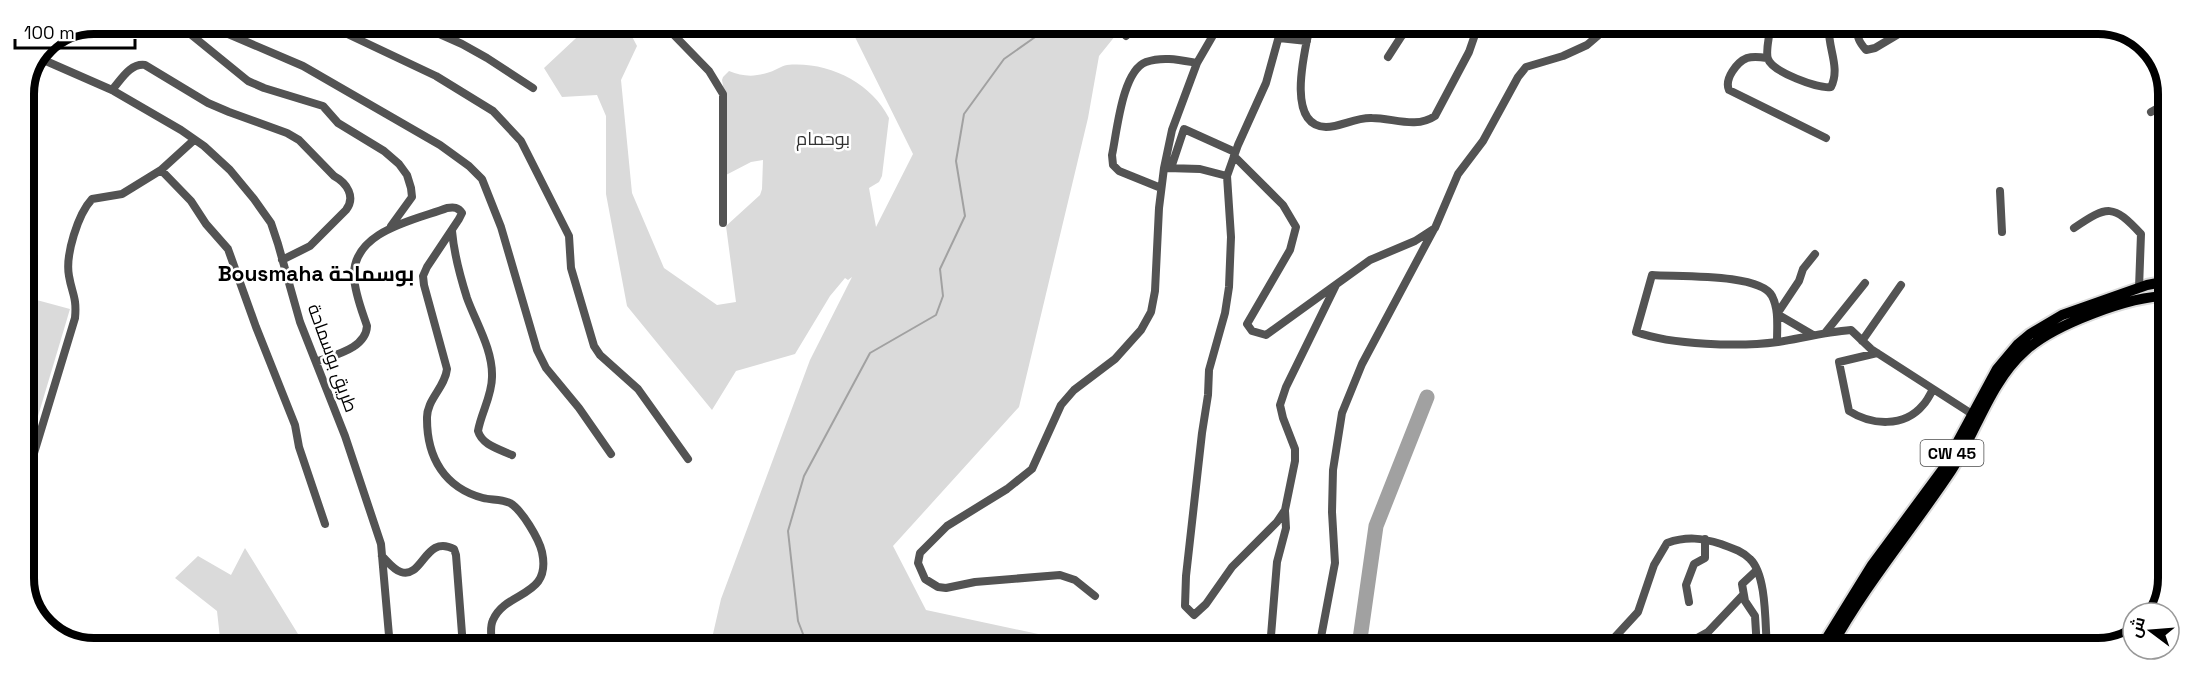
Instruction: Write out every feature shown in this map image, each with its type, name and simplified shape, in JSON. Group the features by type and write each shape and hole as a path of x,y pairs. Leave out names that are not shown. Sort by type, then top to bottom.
{"main road":[{"name":"CW 45","path":"2116,301 2139,288 2158,282"},
{"name":"CW 45","path":"1827,638 1872,565 1943,469 1997,369 2008,355 2030,334 2062,315 2116,301 2158,297"},
{"path":"1837,638 1879,570 1952,470 2002,378 2013,363 2029,347 2050,332 2116,301"}],"street":[{"path":"190,34 248,81 323,106 338,123 384,152 399,164 407,175 412,197 388,228 361,253 355,264 354,277 367,326 364,339 354,347 316,363"},
{"path":"228,34 303,66 440,145 469,166 482,179 501,227 546,368 579,408 611,454"},
{"path":"347,34 436,76 493,111 521,141 568,236 571,268 594,346 600,355 638,389 688,459"},
{"path":"438,34 505,68 533,88"},
{"path":"673,34 709,71 723,94 723,223"},
{"path":"1167,168 1174,124 1197,63 1213,34"},
{"path":"1280,34 1266,83 1234,154 1227,176 1231,237 1229,287 1225,313 1209,370 1209,395 1202,433 1186,576 1185,606 1194,615 1206,604 1232,567 1277,522 1285,510"},
{"path":"1308,34 1301,90 1302,107 1305,117 1311,123 1328,127 1368,117 1401,122 1421,122 1435,116 1469,52 1475,34"},
{"path":"1388,57 1402,36 1399,34"},
{"path":"1321,638 1335,563 1332,512 1333,470 1341,413 1362,364 1434,228 1458,174 1483,141 1518,77 1526,67 1563,56 1587,45 1600,34"},
{"path":"1769,34 1767,58 1773,67 1825,88 1832,87 1836,70 1829,46 1829,34"},
{"path":"1858,34 1859,42 1866,50 1875,48 1899,34"},
{"path":"1279,38 1307,41"},
{"path":"1161,188 1119,171 1113,165 1112,155 1124,94 1135,70 1145,62 1170,58 1197,63"},
{"path":"1767,58 1746,58 1728,78 1729,90 1826,138"},
{"name":"طريق بوسماحة","path":"45,61 112,90 182,130 230,170 271,223 300,322 345,435 381,544 389,638"},
{"path":"112,90 132,67 138,64 145,65 208,103 287,133 299,140 334,176 342,180 347,186 351,204 310,246 282,260"},
{"path":"2151,112 2158,108"},
{"path":"1174,124 1234,154 1283,205 1296,227 1290,250 1246,324 1252,331 1266,335 1370,260 1415,241 1434,228"},
{"path":"1095,596 1075,580 1060,575 938,587 925,579 918,563 920,553 947,526 1007,489 1032,468 1061,405 1074,390 1115,359 1141,330 1151,312 1155,291 1161,188 1184,129"},
{"path":"35,451 75,318 76,297 68,267 78,222 92,199 122,194 161,170 194,140"},
{"path":"1167,168 1200,169 1227,176"},
{"path":"161,170 190,201 228,249 295,425 299,447 325,524"},
{"path":"2000,191 2002,232"},
{"path":"388,228 454,207 462,213 423,276 447,369 446,378 429,406 426,416 428,430 436,462 443,475 464,492 510,504 539,541 543,555 544,570 537,584 498,612 492,621 492,638"},
{"path":"2074,228 2095,214 2112,211 2123,214 2141,234 2139,288"},
{"path":"452,231 464,286 487,347 492,368 490,389 478,431 480,437 489,445 512,455"},
{"path":"1777,314 1799,281 1803,269 1815,254"},
{"path":"1777,342 1777,314 1772,295 1761,287 1741,280 1652,275 1636,332 1654,339 1693,343 1762,344 1777,342 1813,336 1825,333 1851,330 1877,353 1972,414"},
{"path":"1825,333 1865,283"},
{"path":"1271,638 1277,562 1286,528 1285,510 1295,461 1295,449 1280,405 1286,387 1336,285"},
{"path":"1862,341 1901,285"},
{"path":"1777,314 1813,336"},
{"path":"1877,353 1839,362 1849,411 1860,418 1883,423 1905,418 1922,407 1934,389"},
{"path":"1615,638 1638,612 1654,565 1667,543 1687,538 1705,539 1736,549 1751,560 1761,578 1766,638"},
{"path":"1689,602 1686,585 1694,564 1705,558 1705,539"},
{"path":"382,556 397,570 404,573 412,572 432,549 440,545 454,549 462,638"},
{"path":"1757,570 1742,584 1743,595 1755,616 1757,637"},
{"path":"1697,638 1708,632 1743,595"}],"green space":[{"name":"بوحمام","path":"580,34 631,34 637,46 621,80 632,193 664,268 717,305 736,302 726,226 760,195 762,189 763,160 751,162 726,175 726,103 722,80 729,71 744,75 760,75 787,65 817,67 846,77 871,94 889,118 882,176 879,182 869,188 876,227 913,154 853,34 1117,34 1099,56 1088,118 1019,407 893,546 926,610 1057,638 712,638 721,599 810,360 852,277 848,280 845,278 830,296 795,354 736,371 712,410 627,306 606,194 606,116 597,95 562,97 544,68"},
{"path":"34,299 70,309 35,427"},
{"path":"245,548 300,638 220,638 217,611 175,578 198,556 231,575"}],"waterway":[{"path":"805,638 798,621 788,531 804,476 870,353 936,315 943,296 940,269 965,216 956,161 964,114 1004,59 1039,34"},
{"path":"1360,638 1376,526 1427,397"}],"district":[{"name":"Bousmaha بوسماحة","path":"316,273"}]}
